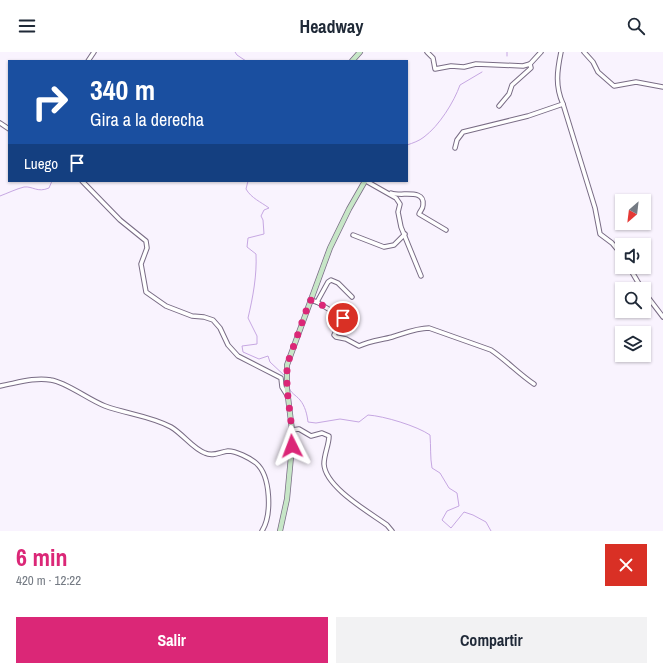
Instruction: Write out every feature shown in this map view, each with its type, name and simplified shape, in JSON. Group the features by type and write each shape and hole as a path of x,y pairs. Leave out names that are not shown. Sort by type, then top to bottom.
{"main road":[{"path":"353,60 360,52"},
{"path":"280,531 286,499 292,446 292,430 285,376 287,365 332,242 364,182"}],"street":[{"path":"427,52 433,58 435,69 451,66 464,67 476,64 514,67 523,66 530,64 541,52"},
{"path":"561,52 557,80 559,93 598,219 600,234 615,247"},
{"path":"584,52 593,62 598,72 614,86 636,82 663,88"},
{"path":"499,106 509,94 512,85 531,68 530,64"},
{"path":"455,148 459,137 465,131 528,116 563,104"},
{"path":"83,182 120,220 146,241 147,248 141,264 146,292 166,306 192,316 204,317 212,320 220,328 228,345 238,356 285,376"},
{"path":"367,182 396,198 399,202 399,221 421,276"},
{"path":"373,182 394,194 418,195 422,200 423,205 420,214 446,230"},
{"path":"353,235 384,247 394,245 404,234"},
{"path":"317,302 328,282 331,280 338,283 352,297"},
{"path":"310,300 317,302 343,318 344,324 336,331 334,336 346,339 359,346 423,328 429,328 490,350 499,355 517,372 534,384"},
{"path":"651,302 663,318"},
{"path":"0,386 37,379 53,380 105,406 154,420 168,426 179,432 205,454 212,455 228,451 234,452 255,462 262,469 266,483 268,519 262,531"},
{"path":"292,430 299,429 311,436 322,432 329,436 324,463 326,471 332,482 341,491 387,525 392,531"}],"waterway":[{"path":"235,52 244,60"},
{"path":"408,145 420,140 430,132 454,99 460,85 482,72"},
{"path":"0,196 24,187 30,187 38,190 49,188 52,182"},
{"path":"248,182 246,189 248,192 269,208 264,210 261,216 263,220 264,234 248,238 247,247 256,254 256,270 252,302 248,318 257,336 257,344 242,346 243,352 259,359 268,356 270,362 286,377"},
{"path":"289,387 303,405 308,422 316,423 340,419 359,422 368,415 383,417 400,422 417,428 430,435 432,468 440,473 449,488 457,493 459,506 447,511 442,520 451,528 464,512 486,522 491,531"}],"route":[{"path":"292,446 292,430 287,389 287,365 310,300 317,302 343,318"}]}
